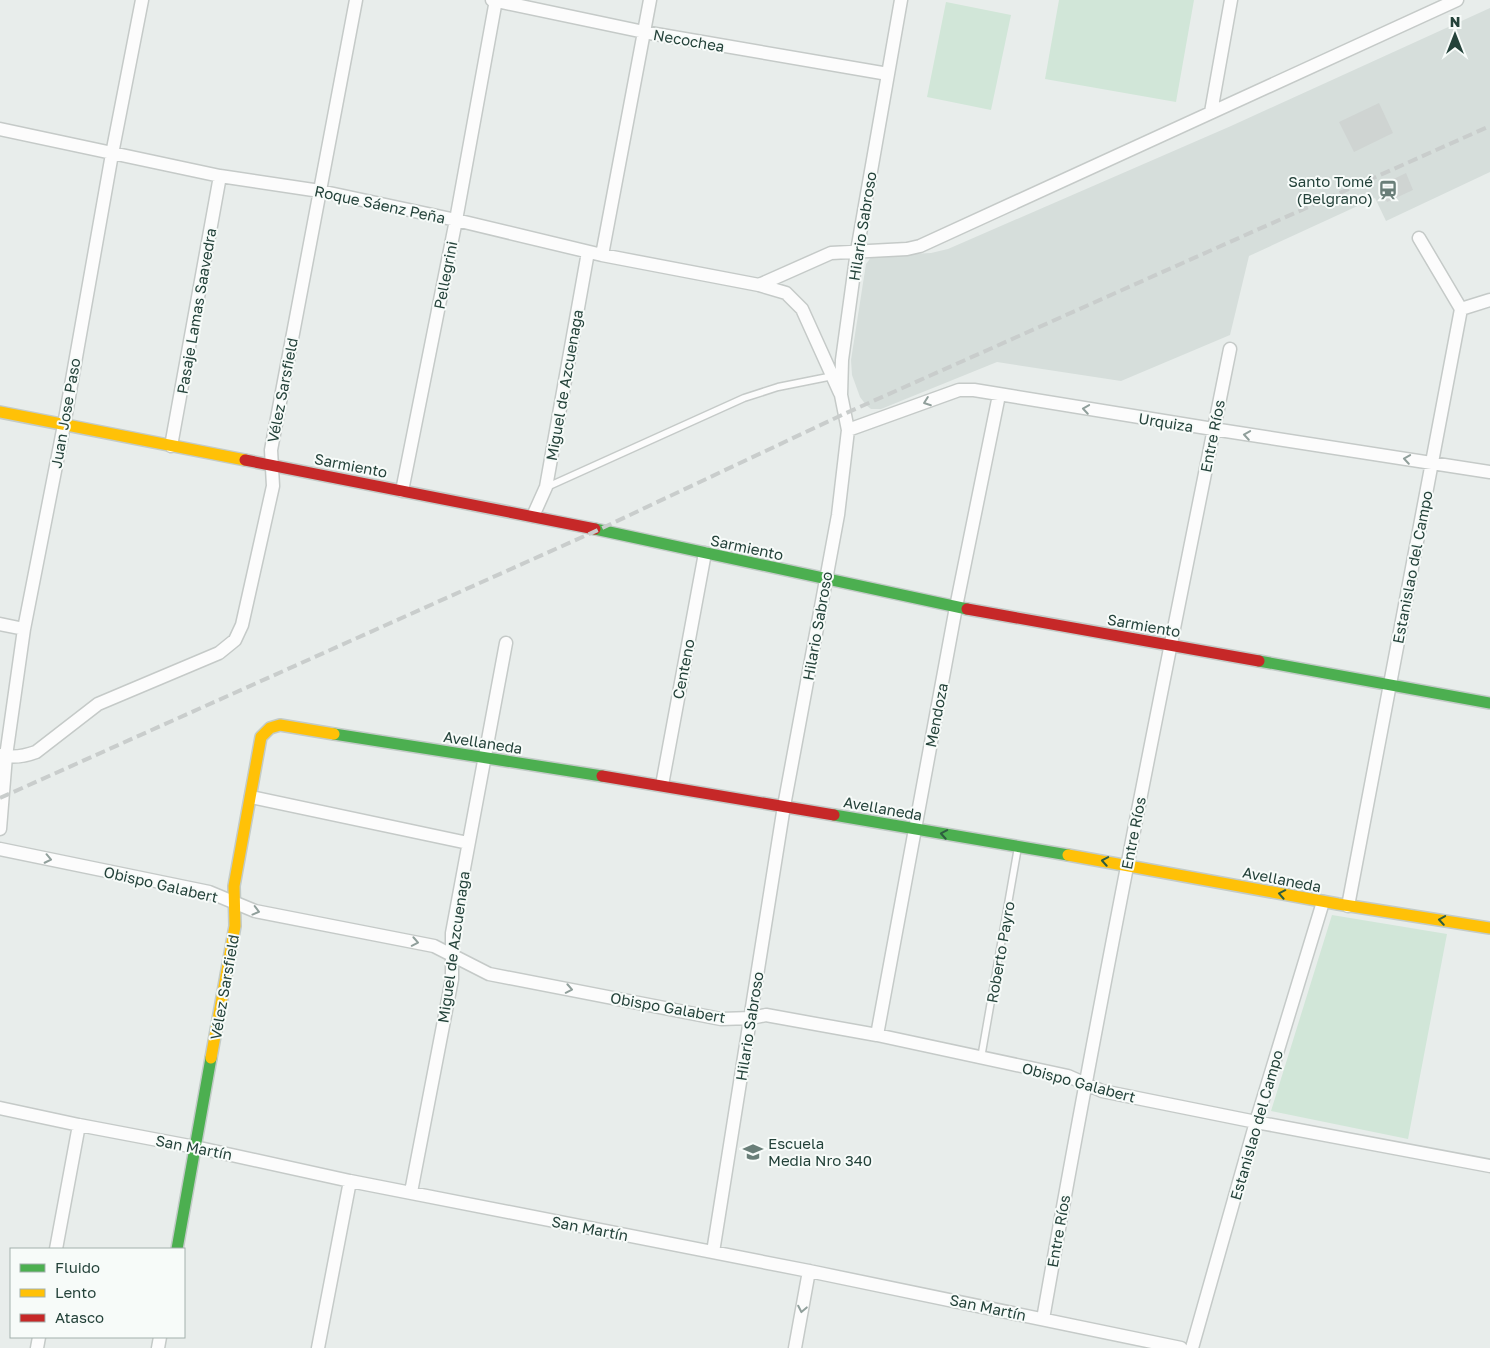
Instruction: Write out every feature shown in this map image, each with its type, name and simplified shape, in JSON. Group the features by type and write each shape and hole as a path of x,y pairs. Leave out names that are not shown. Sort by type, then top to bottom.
{"street":[{"name":"Juan Jose Paso","path":"0,828 3,755 24,629 64,424 112,154 142,0"},
{"name":"Vélez Sarsfield","path":"3,755 28,755 36,752 98,704 220,653 235,640 242,626 273,486 271,450 356,0"},
{"name":"Necochea","path":"495,0 644,32 888,74"},
{"name":"Pellegrini","path":"402,491 456,220 495,0"},
{"path":"602,255 650,0"},
{"name":"Hilario Sabroso","path":"713,1252 784,806 838,515 848,430 841,395 842,360 857,251 901,0"},
{"path":"1211,112 1231,0"},
{"path":"759,286 831,253 907,249 920,246 1457,0"},
{"name":"Roque Sáenz Peña","path":"0,129 220,176 320,191 456,220 588,252 786,293 802,308 841,395"},
{"name":"Pasaje Lamas Saavedra","path":"171,446 220,176"},
{"path":"1419,238 1461,309 1490,300"},
{"name":"Miguel de Azcuenaga","path":"534,516 546,487 588,252"},
{"name":"Estanislao del Campo","path":"1348,906 1461,309"},
{"name":"Entre Ríos","path":"1043,1319 1084,1083 1230,348"},
{"name":"Urquiza","path":"848,430 959,390 974,390 1214,430 1490,472"},
{"name":"Mendoza","path":"877,1035 956,607 999,395"},
{"name":"Sarmiento","path":"0,412 534,516 956,607 1490,703"},
{"name":"Centeno","path":"662,785 705,553"},
{"path":"0,624 24,629"},
{"name":"Miguel de Azcuenaga","path":"411,1192 452,979 452,933 506,643"},
{"name":"Avellaneda","path":"270,728 280,725 662,785 1126,865 1323,902 1490,928"},
{"name":"Vélez Sarsfield","path":"177,1248 235,926 234,886 261,738 270,728"},
{"path":"251,797 468,842"},
{"name":"Obispo Galabert","path":"0,849 209,892 255,911 434,946 489,974 721,1019 751,1018 766,1015 877,1035 1068,1076 1102,1091 1490,1166"},
{"name":"Estanislao del Campo","path":"1192,1348 1256,1122 1323,902"},
{"name":"San Martín","path":"0,1108 196,1147 350,1181 809,1271 1181,1348"},
{"path":"56,1248 79,1125"},
{"path":"318,1348 350,1181"},
{"path":"795,1348 809,1271"}],"lane":[{"path":"546,487 744,398 778,387 833,376"},
{"name":"Roberto Payro","path":"981,1058 1018,846"}],"shaded area":[{"path":"1490,8 1490,172 1386,221 1375,198 1249,256 1230,335 1121,381 997,362 881,409 871,409 860,397 852,375 851,360 866,264 872,256 931,253 948,249 1231,126"}],"green space":[{"path":"1059,0 1194,0 1176,102 1045,79"},
{"path":"946,2 1011,15 991,110 927,97"},
{"path":"1332,915 1447,934 1408,1139 1271,1111"}],"building":[{"path":"1379,103 1393,133 1354,152 1339,122"},
{"path":"1406,173 1413,190 1387,202 1379,186"}],"railway":[{"path":"0,798 598,530 844,414 1490,126"}],"traffic: fast":[{"path":"595,529 967,609"},
{"path":"1259,661 1490,703"},
{"path":"334,734 602,776"},
{"path":"834,815 1068,855"},
{"path":"177,1248 211,1058"}],"traffic: slow":[{"path":"0,412 245,460"},
{"path":"211,1058 235,926 234,886 261,737 270,728 280,725 334,734"},
{"path":"1068,855 1338,904 1490,928"}],"traffic: jam":[{"path":"245,460 595,529"},
{"path":"967,609 1259,661"},
{"path":"602,776 834,815"}],"place":[{"name":"Santo Tomé (Belgrano)","path":"1388,190"},
{"name":"Escuela Media Nro 340","path":"753,1152"}]}
